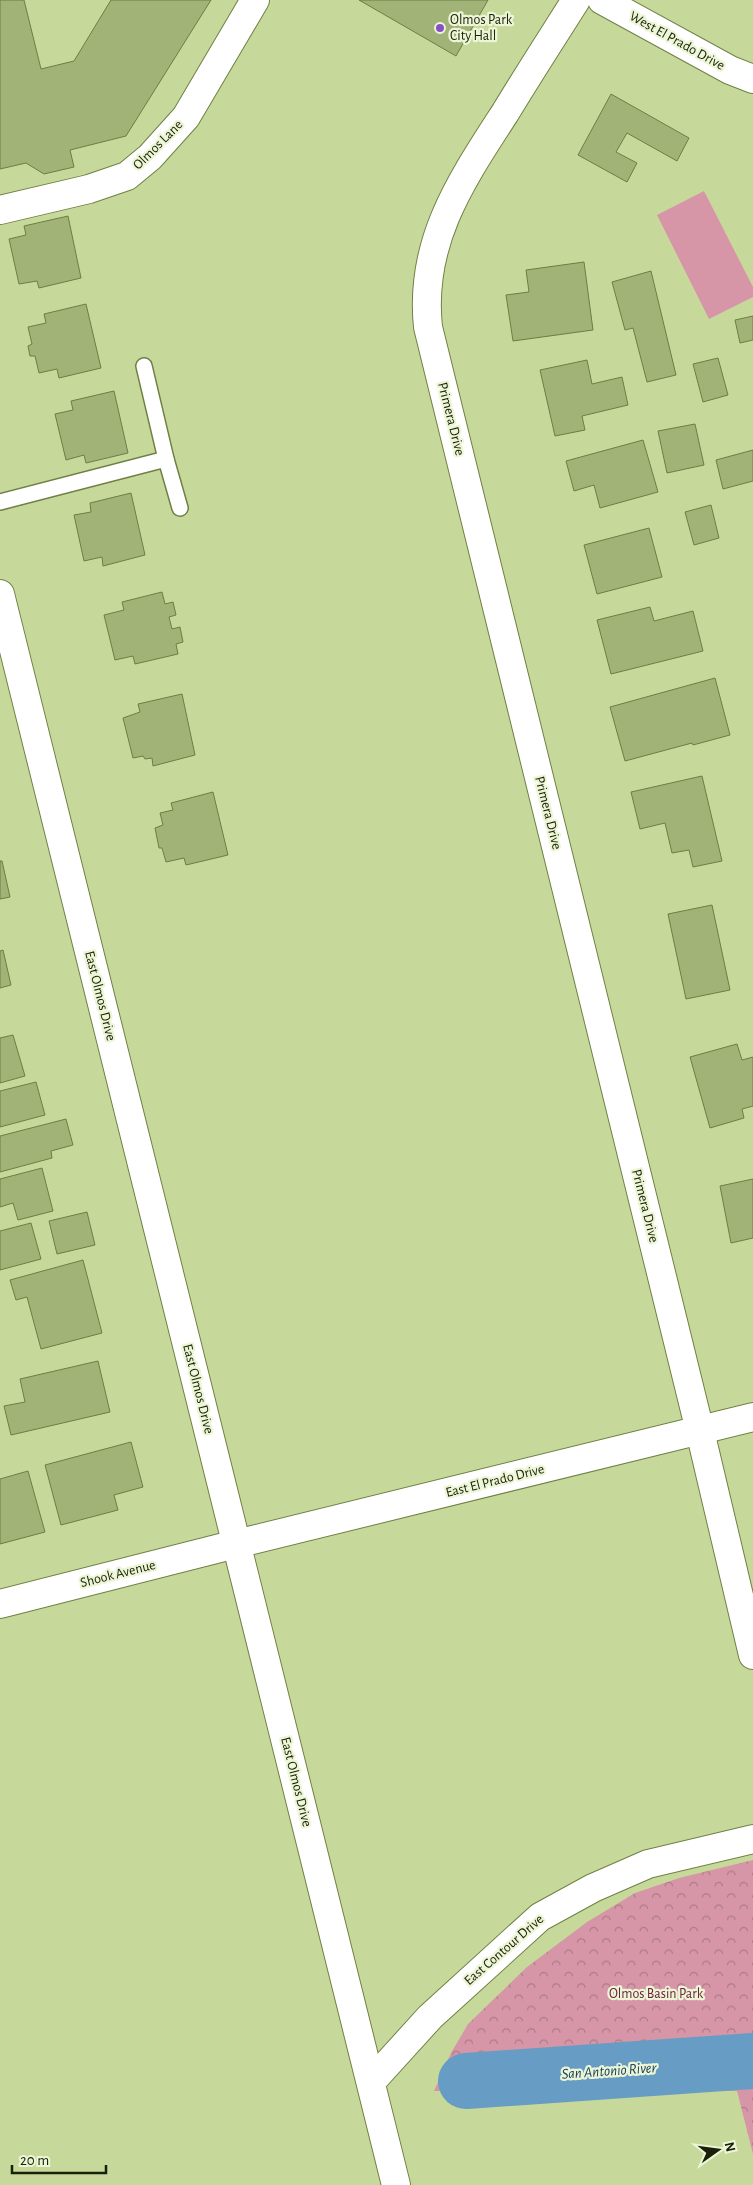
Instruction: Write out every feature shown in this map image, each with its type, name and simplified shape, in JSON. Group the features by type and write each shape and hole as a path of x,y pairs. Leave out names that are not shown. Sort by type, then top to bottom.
{"street":[{"name":"Olmos Lane","path":"0,210 90,190 127,176 144,162 186,117 255,0"},
{"name":"Primera Drive","path":"576,0 460,184 443,224 429,268 426,301 428,327 700,1431 753,1655"},
{"name":"West El Prado Drive","path":"602,0 730,70 753,80"},
{"name":"East Olmos Drive","path":"0,594 396,2185"},
{"name":"East El Prado Drive","path":"236,1544 753,1417"},
{"name":"Shook Avenue","path":"0,1604 236,1544"},
{"name":"East Contour Drive","path":"371,2082 430,2016 540,1917 593,1888 648,1864 753,1839"}],"lane":[{"path":"144,366 166,459 180,508"},
{"path":"0,502 166,459"}],"green space":[{"path":"704,191 753,287 753,297 709,319 657,215"},
{"name":"Olmos Basin Park","path":"753,1860 753,2154 737,2091 434,2091 451,2053 468,2024 527,1967 587,1922 635,1893 679,1878"}],"building":[{"path":"0,0 24,0 41,69 74,61 111,0 211,0 126,136 70,150 74,167 44,174 26,163 0,169"},
{"name":"Olmos Park City Hall","path":"359,0 488,0 456,56"},
{"path":"611,94 689,138 677,161 627,133 616,152 637,163 627,182 578,155"},
{"path":"68,216 81,278 39,288 37,281 19,284 9,239 26,235 24,226"},
{"path":"584,262 593,330 513,341 506,295 529,292 526,270"},
{"path":"651,271 676,375 647,382 633,328 625,330 612,282"},
{"path":"86,304 101,368 59,378 57,369 39,373 35,356 30,356 28,346 32,344 28,327 46,323 44,314"},
{"path":"753,316 753,340 740,343 735,320"},
{"path":"718,358 728,395 703,402 693,364"},
{"path":"587,360 592,384 622,377 628,405 582,416 585,430 555,436 540,370"},
{"path":"114,391 128,453 86,463 84,455 66,460 55,414 73,410 71,401"},
{"path":"695,424 704,465 667,473 658,431"},
{"path":"643,440 658,492 600,508 594,485 574,491 566,461"},
{"path":"753,450 753,481 723,489 716,460"},
{"path":"131,493 145,555 103,566 102,557 84,561 74,515 91,512 90,503"},
{"path":"711,505 719,538 694,545 685,512"},
{"path":"649,528 662,577 597,594 584,545"},
{"path":"162,592 165,604 173,602 176,615 169,617 172,629 180,627 183,642 176,644 178,654 135,664 133,656 115,660 104,615 124,610 122,602"},
{"path":"650,607 654,621 693,611 703,651 611,674 597,620"},
{"path":"715,678 730,735 625,761 610,707"},
{"path":"182,694 195,755 153,766 152,758 145,759 143,756 133,758 123,718 140,712 138,704"},
{"path":"702,776 722,861 693,867 689,850 672,853 665,823 640,829 631,792"},
{"path":"213,792 228,855 186,865 184,858 166,862 162,848 159,848 155,828 163,825 160,813 173,810 171,803"},
{"path":"0,861 2,861 10,897 0,899"},
{"path":"712,905 730,990 686,999 668,914"},
{"path":"3,950 11,985 0,988 0,951"},
{"path":"13,1035 25,1076 0,1083 0,1038"},
{"path":"737,1044 742,1060 753,1057 753,1106 742,1109 744,1118 710,1128 690,1057"},
{"path":"36,1082 45,1115 0,1127 0,1091"},
{"path":"66,1119 73,1145 51,1151 52,1158 0,1172 0,1136"},
{"path":"42,1168 53,1211 18,1220 13,1203 0,1207 0,1179"},
{"path":"753,1179 753,1238 731,1243 720,1186"},
{"path":"87,1212 95,1245 57,1254 49,1221"},
{"path":"31,1223 41,1259 0,1270 0,1231"},
{"path":"83,1260 102,1333 41,1349 27,1297 16,1300 10,1280"},
{"path":"98,1361 110,1412 11,1435 4,1406 25,1402 20,1379"},
{"path":"131,1442 143,1487 114,1495 118,1510 61,1525 45,1465"},
{"path":"28,1471 45,1532 0,1544 0,1479"}],"waterway":[{"name":"San Antonio River","path":"466,2081 753,2061"}],"place":[{"name":"Olmos Park City Hall","path":"440,28"}]}
